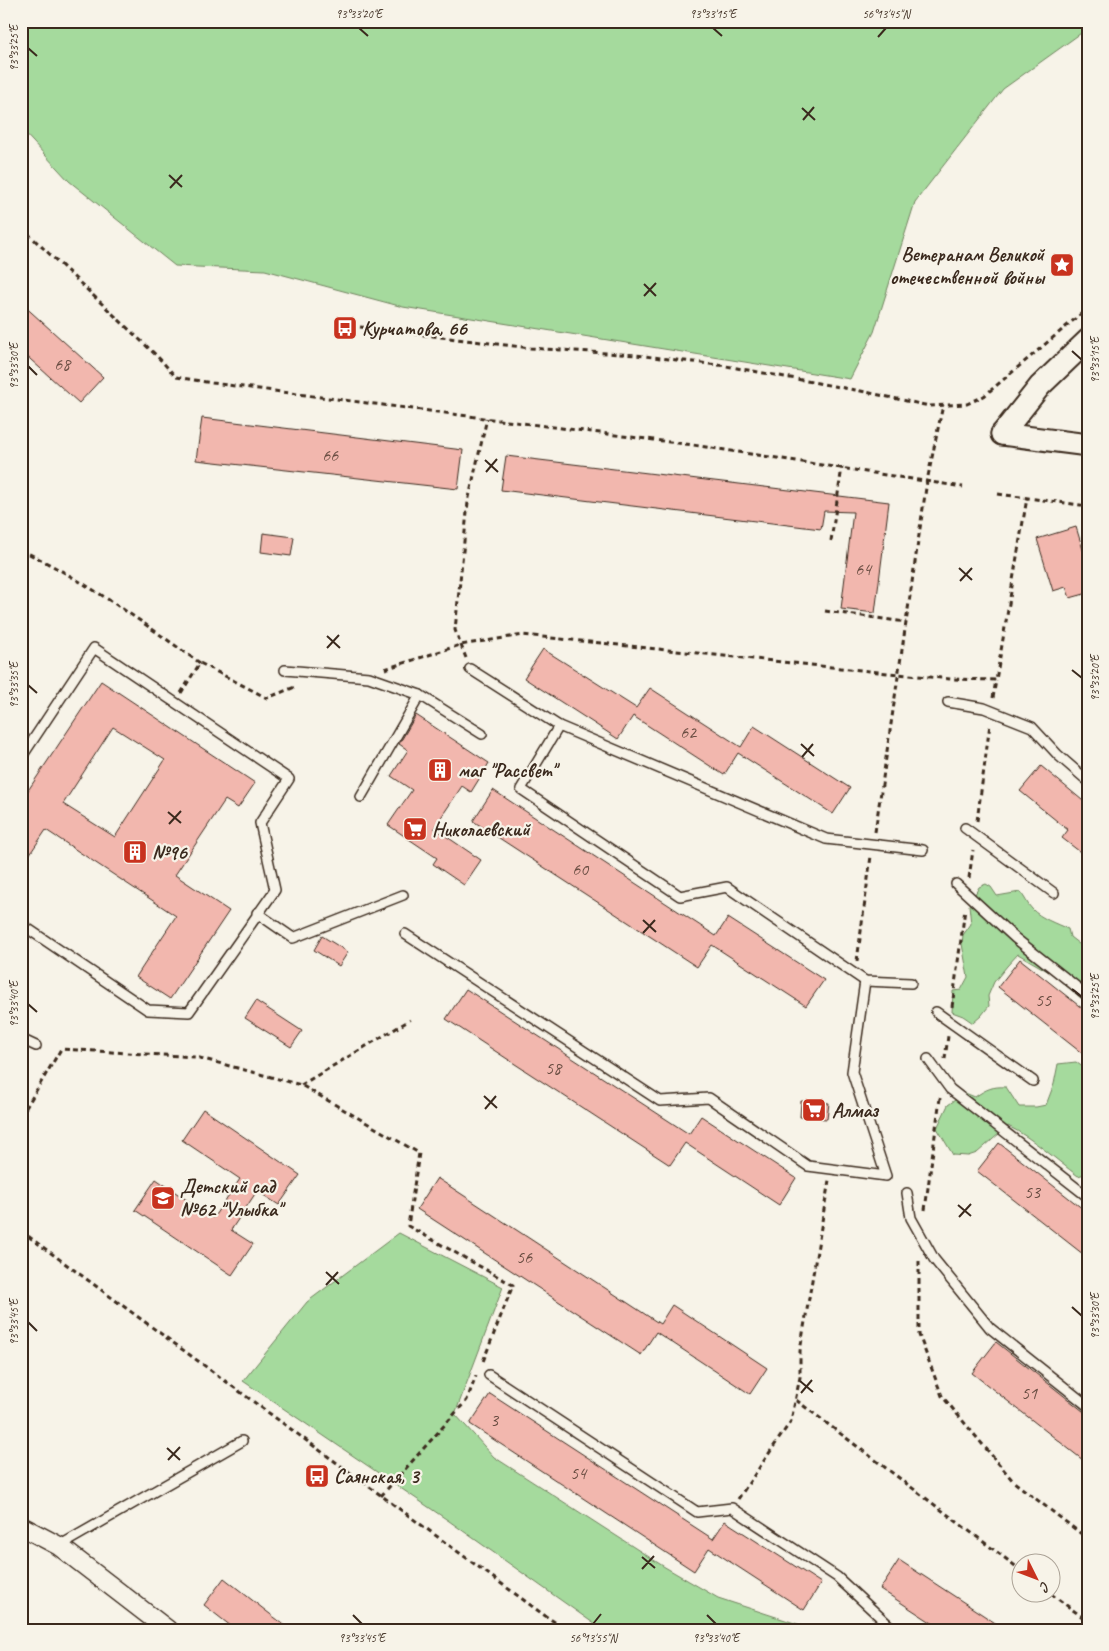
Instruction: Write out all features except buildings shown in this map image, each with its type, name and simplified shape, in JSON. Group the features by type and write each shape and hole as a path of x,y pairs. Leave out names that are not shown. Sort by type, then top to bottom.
{"street":[{"path":"1088,340 1040,386 1002,434 1088,445"},
{"path":"21,1526 59,1546 168,1630"}],"lane":[{"path":"21,758 94,648 289,779 260,823 275,890 189,1012 148,1010 21,924"},
{"path":"470,669 559,726 826,839 923,850"},
{"path":"285,670 369,677 420,695 482,734"},
{"path":"361,797 420,695"},
{"path":"948,702 984,708 1032,727 1058,755 1088,781"},
{"path":"559,726 521,788 680,896 727,888 865,981 911,983"},
{"path":"965,828 1054,893"},
{"path":"956,884 1015,938 1088,996"},
{"path":"258,913 293,938 402,895"},
{"path":"405,934 660,1101 709,1098 808,1166 886,1176 852,1072 865,981"},
{"path":"936,1012 1033,1081"},
{"path":"21,1039 36,1046"},
{"path":"928,1059 950,1088 1088,1197"},
{"path":"907,1193 911,1218 934,1259 990,1328 1088,1406"},
{"path":"489,1375 697,1512 732,1508 837,1577 894,1630"},
{"path":"59,1546 242,1441"}],"path":[{"path":"21,227 157,356 176,377 693,445 963,487"},
{"path":"360,327 530,348 636,355 726,366 866,392 929,406 967,404 984,396 1088,308"},
{"path":"856,974 873,844 927,481 943,405"},
{"path":"470,669 454,630 468,502 488,418"},
{"path":"831,541 842,467"},
{"path":"998,494 1088,506"},
{"path":"1027,498 996,680 921,1236 919,1252 918,1335 942,1396 1014,1482 1088,1539"},
{"path":"21,550 52,565 113,602 200,662 268,698 295,687"},
{"path":"824,611 906,622"},
{"path":"377,672 460,644 523,635 898,674 951,679 996,680"},
{"path":"175,702 200,662"},
{"path":"301,1085 410,1020"},
{"path":"21,1116 61,1049 196,1057 301,1085 419,1153 408,1226 513,1285 481,1365"},
{"path":"732,1508 791,1421 800,1377 800,1351 830,1169"},
{"path":"21,1231 567,1630"},
{"path":"382,1496 467,1400 478,1374"},
{"path":"796,1400 1012,1563"},
{"path":"1062,1602 1088,1621"}],"green space":[{"path":"21,21 1088,21 1088,31 1084,31 1003,89 915,202 874,332 850,379 403,307 265,270 175,266 69,181 21,129"},
{"path":"986,884 991,887 997,896 1020,892 1035,912 1068,929 1070,937 1088,951 1088,1004 1051,973 1018,954 994,982 988,996 989,1006 981,1016 973,1023 963,1016 952,1012 953,991 961,990 968,977 962,944 963,935 971,924 969,905 979,887"},
{"path":"1076,1062 1088,1071 1088,1173 1078,1176 1036,1143 1008,1126 977,1153 968,1156 953,1155 937,1128 948,1105 965,1093 975,1097 990,1089 1006,1087 1019,1107 1046,1105 1054,1084 1058,1064"},
{"path":"399,1233 503,1287 455,1414 494,1457 663,1566 718,1598 816,1630 603,1630 449,1521 243,1381 307,1302"}],"place":[{"name":"Ветеранам Великой отечественной войны","path":"1062,265"},
{"name":"Курчатова, 66","path":"345,328"},
{"name":"маг \"Рассвет\"","path":"440,770"},
{"name":"Николаевский","path":"415,829"},
{"name":"№96","path":"135,852"},
{"name":"Алмаз","path":"814,1110"},
{"name":"Детский сад №62 \"Улыбка\"","path":"163,1198"},
{"name":"Саянская, 3","path":"317,1476"}]}
